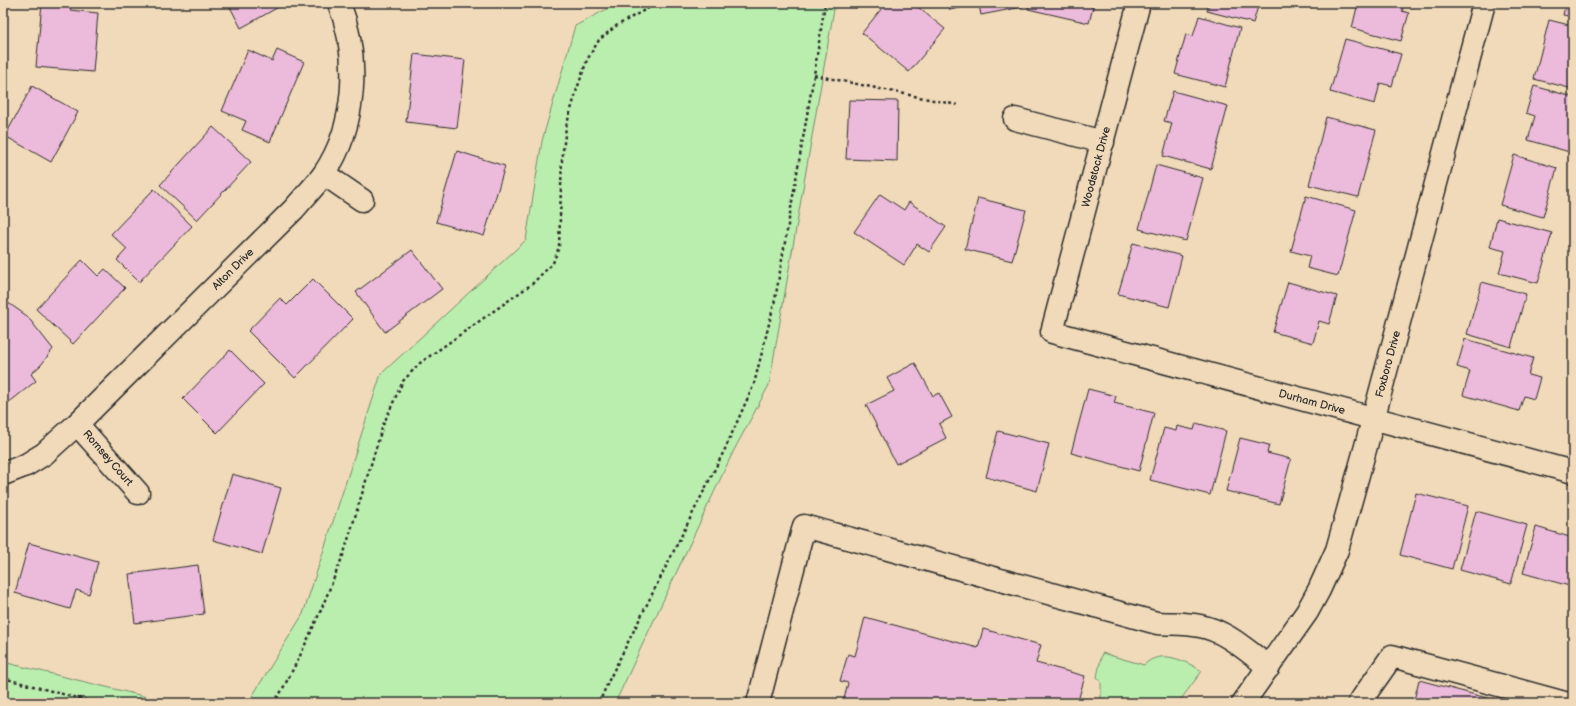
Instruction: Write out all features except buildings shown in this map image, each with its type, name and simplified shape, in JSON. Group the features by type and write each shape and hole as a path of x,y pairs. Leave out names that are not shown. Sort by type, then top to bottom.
{"street":[{"name":"Alton Drive","path":"3,474 26,465 44,454 78,424 294,209 324,174 337,148 346,122 352,96 353,71 351,47 346,21 339,3"},
{"name":"Woodstock Drive","path":"1052,332 1139,3"},
{"name":"Foxboro Drive","path":"1243,703 1307,612 1332,563 1343,531 1374,418 1484,3"},
{"path":"1015,119 1103,142"},
{"path":"324,174 362,200"},
{"name":"Durham Drive","path":"1052,332 1573,472"},
{"name":"Romsey Court","path":"78,424 138,493"},
{"path":"758,703 804,526 1157,623 1199,625 1222,633 1269,667"},
{"path":"1359,703 1392,656 1565,703"}],"path":[{"path":"273,703 281,692 299,658 321,610 344,553 383,425 403,381 420,363 532,284 553,264 559,247 562,159 566,127 587,60 599,40 616,26 657,3"},
{"path":"599,703 608,680 725,449 754,384 775,300 814,75 824,3"},
{"path":"814,75 957,105"},
{"path":"3,678 96,703"}],"green space":[{"path":"618,3 835,3 769,385 733,452 615,703 248,703 303,614 381,374 526,240 542,141 575,26"},
{"path":"1102,653 1144,665 1158,657 1173,658 1188,663 1202,671 1178,703 1101,703 1101,682 1097,677"},
{"path":"3,662 172,703 3,703"}]}
